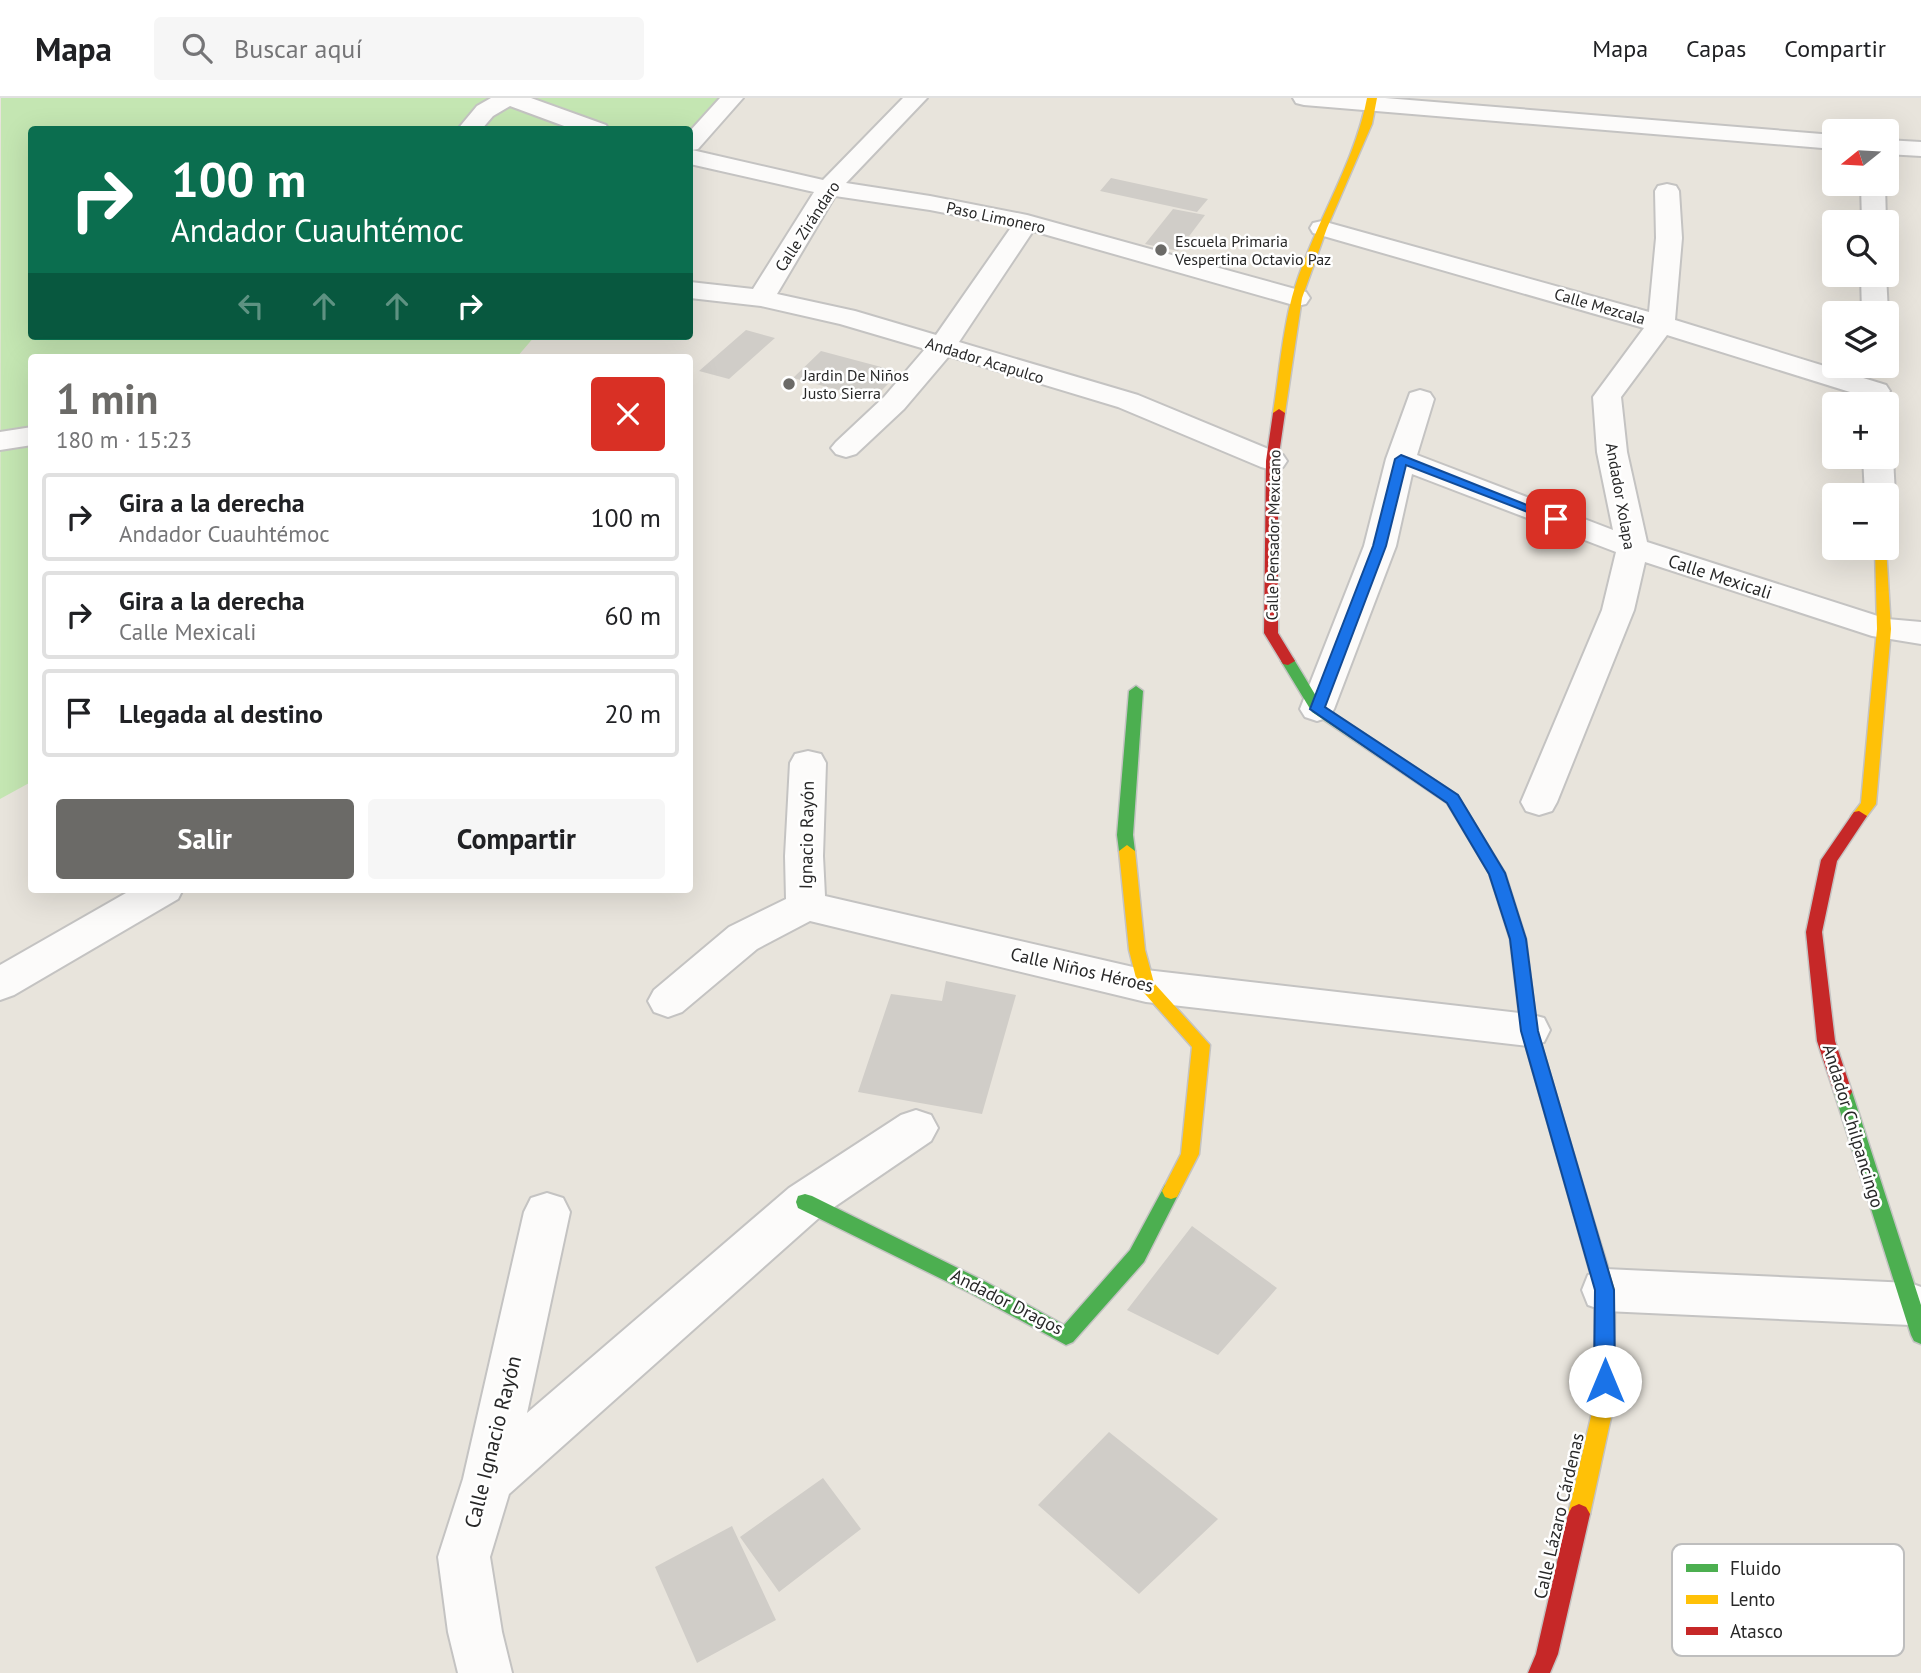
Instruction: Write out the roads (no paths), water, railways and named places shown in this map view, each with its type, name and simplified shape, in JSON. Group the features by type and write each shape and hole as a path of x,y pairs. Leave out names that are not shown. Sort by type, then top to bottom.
{"street":[{"path":"472,126 485,111 508,98 587,126"},
{"path":"693,141 732,98"},
{"name":"Calle Zirándaro","path":"761,298 828,188 916,98"},
{"path":"1304,98 1371,101 1822,141"},
{"path":"1322,228 1367,124 1371,101"},
{"path":"1899,148 1921,149"},
{"name":"Paso Limonero","path":"693,158 828,188 930,203 1027,222 1297,298"},
{"path":"1661,324 1669,238 1667,191"},
{"path":"846,448 894,403 942,347 1027,222"},
{"name":"Calle Pensador Mexicano","path":"1317,709 1271,633 1272,461 1297,298 1322,228"},
{"name":"Calle Mezcala","path":"1322,228 1876,387"},
{"name":"Andador Acapulco","path":"693,290 761,298 846,317 1128,401 1272,461"},
{"name":"Andador Xolapa","path":"1539,802 1618,610 1633,548 1612,452 1607,397 1661,324"},
{"path":"1317,709 1380,546 1401,459 1420,399"},
{"path":"0,441 28,437"},
{"name":"Calle Mexicali","path":"1401,459 1633,548 1884,629 1921,633"},
{"name":"Andador Chilpancingo","path":"1881,560 1884,629 1868,804 1829,860 1814,932 1826,1041 1915,1319"},
{"path":"1136,691 1125,835 1137,950 1146,986"},
{"name":"Calle Lázaro Cárdenas","path":"1317,709 1452,799 1497,873 1518,939 1529,1031 1605,1290 1604,1404 1547,1654 1539,1673"},
{"name":"Ignacio Rayón","path":"806,906 808,763"},
{"path":"0,984 157,893"},
{"path":"668,1001 743,938 806,906"},
{"name":"Calle Niños Héroes","path":"806,906 1146,986 1529,1031"},
{"name":"Andador Dragos","path":"805,1202 979,1288 1066,1336 1137,1256 1190,1154 1201,1045 1146,986"},
{"path":"488,1479 805,1202 916,1128"},
{"name":"Calle Ignacio Rayón","path":"485,1673 475,1632 464,1557 488,1479 547,1212"},
{"path":"1605,1290 1915,1319"}],"place":[{"name":"Escuela Primaria Vespertina Octavio Paz","path":"1161,250"},
{"name":"Jardin De Niños Justo Sierra","path":"789,384"}]}
